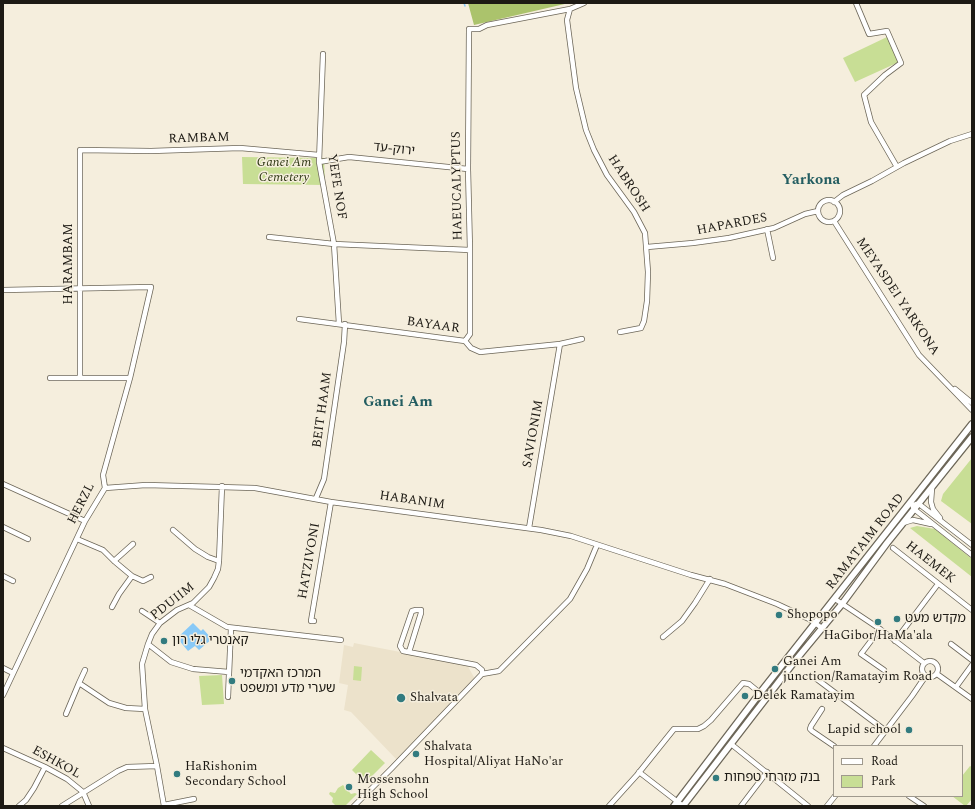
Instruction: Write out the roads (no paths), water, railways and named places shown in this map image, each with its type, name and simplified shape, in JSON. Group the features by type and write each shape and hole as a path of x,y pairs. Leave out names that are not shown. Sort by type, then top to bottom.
{"main road":[{"name":"RAMATAIM ROAD","path":"674,806 760,693 972,424"},
{"name":"RAMATAIM ROAD","path":"683,806 767,697 842,604 903,523 972,437"}],"street":[{"path":"570,10 584,3"},
{"path":"856,3 869,34 887,31 901,63 885,75 864,95 871,122 897,167"},
{"name":"HAEUCALYPTUS","path":"465,341 470,334 468,29 479,29 487,25 570,10"},
{"name":"HABROSH","path":"570,10 567,20 576,88 584,123 594,150 607,175 634,212 645,233 648,272 647,301 644,321 641,328 620,332"},
{"name":"YEFE NOF","path":"323,54 319,162 334,244 339,324"},
{"path":"834,202 843,195 897,167 950,141 972,134"},
{"name":"RAMBAM","path":"80,150 151,151 240,148 319,155"},
{"name":"HARAMBAM","path":"80,150 80,378"},
{"name":"ירוק-עד","path":"319,162 349,157 468,169"},
{"path":"830,201 834,202 838,205 840,212 837,219 829,222 823,220 818,211 822,203 830,201"},
{"name":"HAPARDES","path":"646,247 729,238 774,228 805,214 818,211"},
{"name":"MEYASDEI YARKONA","path":"834,221 919,355 972,410"},
{"path":"766,229 772,258"},
{"path":"269,237 334,244 470,250"},
{"name":"HERZL","path":"3,695 85,521 105,488 104,475 130,378 151,287 80,288"},
{"path":"3,290 80,288"},
{"name":"BAYAAR","path":"299,318 465,341 471,348 480,352 560,344 582,339"},
{"name":"BEIT HAAM","path":"316,498 324,479 344,342 345,324"},
{"name":"SAVIONIM","path":"529,528 560,344"},
{"path":"50,378 130,378"},
{"name":"MEYASDEI YARKONA","path":"945,382 972,403"},
{"path":"3,485 85,521"},
{"name":"HABANIM","path":"105,488 146,485 255,488 316,498 331,502 529,528 571,536 725,584 777,604 816,622"},
{"name":"PDUIIM","path":"164,806 145,709 142,664 152,634 160,623 176,610 189,605 199,597 209,587 218,569 222,486"},
{"path":"932,488 931,502 933,509 943,523"},
{"name":"HATZIVONI","path":"314,621 311,621 331,502"},
{"path":"910,502 919,504 972,545"},
{"path":"910,502 914,510 972,555"},
{"path":"903,523 908,521 917,521 935,526"},
{"path":"3,527 28,539"},
{"path":"173,530 195,549 208,557 219,561"},
{"path":"77,539 103,550 132,576 143,581 151,577"},
{"path":"114,561 133,544"},
{"path":"354,806 392,769 482,674 499,671 570,599 587,569 597,545"},
{"name":"HAEMEK","path":"892,548 972,610"},
{"path":"3,576 13,581"},
{"path":"112,607 132,576"},
{"path":"663,637 682,621 710,580"},
{"path":"895,641 938,584"},
{"path":"835,599 880,629 924,663"},
{"path":"189,605 230,628 341,640"},
{"path":"409,652 421,610 412,611 400,646 402,651 476,665 482,670 482,674"},
{"path":"142,611 160,623"},
{"path":"816,622 822,628"},
{"path":"228,697 230,628"},
{"path":"880,629 862,654 884,670"},
{"path":"148,644 171,662 193,669 229,672"},
{"path":"951,644 972,660"},
{"path":"924,663 931,661 936,664 938,669 937,674"},
{"path":"924,663 921,670 925,676 930,678 937,674"},
{"path":"956,687 972,665"},
{"path":"3,668 13,673"},
{"path":"66,714 85,670"},
{"path":"937,674 972,699"},
{"path":"875,745 912,696 925,676"},
{"path":"814,677 886,731"},
{"path":"79,683 109,703 126,708 145,709"},
{"path":"609,806 674,729 698,729 704,726 744,683 749,684 767,697"},
{"path":"822,709 810,728 833,745"},
{"path":"731,744 808,806"},
{"name":"ESHKOL","path":"3,748 45,767 72,782 83,792 89,806"},
{"path":"62,806 122,769 157,766"},
{"path":"19,806 26,800 34,788 45,767"},
{"path":"639,772 683,806"},
{"path":"741,806 767,772"},
{"path":"827,806 834,797"},
{"path":"910,797 924,806"},
{"path":"164,806 194,799"}],"water":[{"path":"193,623 201,631 203,629 212,639 199,650 195,646 188,651 177,638"}],"place":[{"name":"Shopopo","path":"779,615"},
{"name":"מקדש מעט","path":"897,619"},
{"name":"HaGibor/HaMa'ala","path":"878,622"},
{"name":"קאנטרי גלי רון","path":"164,641"},
{"name":"Ganei Am junction/Ramatayim Road","path":"775,669"},
{"name":"המרכז האקדמי שערי מדע ומשפט","path":"232,681"},
{"name":"Delek Ramatayim","path":"745,696"},
{"name":"Shalvata","path":"401,698"},
{"name":"Lapid school","path":"909,730"},
{"name":"Shalvata Hospital/Aliyat HaNo'ar","path":"416,754"},
{"name":"HaRishonim Secondary School","path":"177,774"},
{"name":"בנק מזרחי טפחות","path":"716,778"},
{"name":"Mossensohn High School","path":"349,787"}],"district":[{"name":"Yarkona","path":"811,181"},
{"name":"Ganei Am","path":"398,403"}],"park label":[{"name":"Ganei Am Cemetery","path":"284,170"}]}
